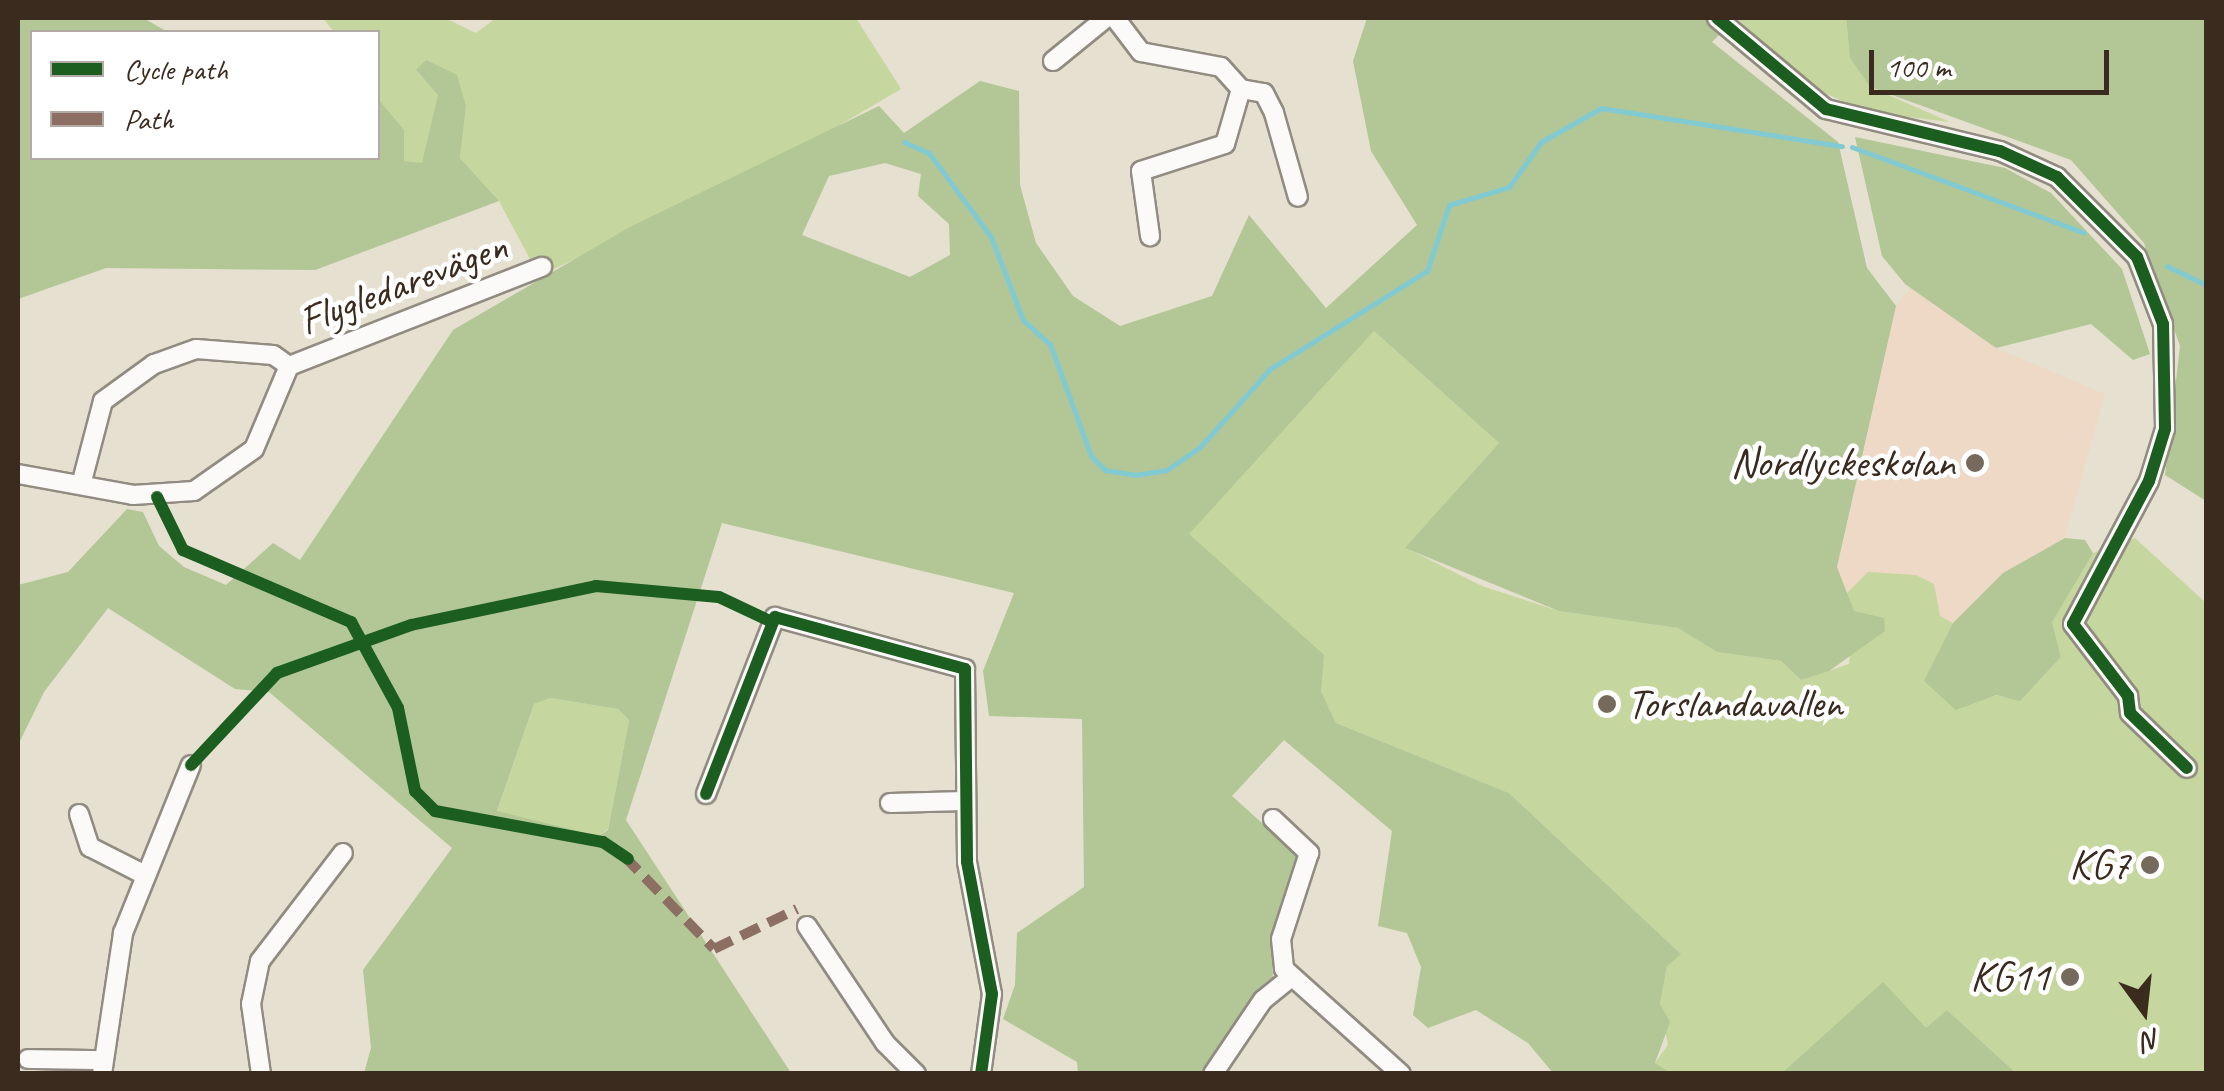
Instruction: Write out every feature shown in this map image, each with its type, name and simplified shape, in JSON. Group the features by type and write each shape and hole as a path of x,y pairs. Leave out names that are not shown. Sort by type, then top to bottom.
{"street":[{"path":"1053,61 1106,18"},
{"path":"1116,18 1141,52 1221,68 1242,89 1269,103 1298,197"},
{"path":"1718,18 1826,109 2000,151 2057,176 2134,252 2163,324 2165,429 2149,480 2073,624 2128,696 2130,714 2187,768"},
{"path":"1150,236 1141,171 1225,144 1242,89"},
{"name":"Flygledarevägen","path":"18,474 82,481 156,497 220,478 266,430 289,366 542,266"},
{"name":"Flygledarevägen","path":"82,481 103,401 154,364 196,348 273,354 289,366"},
{"path":"706,794 762,631 775,618 965,669 965,801 992,994 981,1074"},
{"path":"28,1059 102,1067 142,872 191,765"},
{"path":"890,803 965,801"},
{"path":"79,814 90,847 142,872"},
{"path":"1273,819 1309,853 1282,938 1290,978 1344,1016 1401,1074"},
{"path":"262,1074 251,1004 260,961 342,854"},
{"path":"808,926 885,1043 916,1074"},
{"path":"1214,1074 1262,1000 1290,978"}],"shaded area":[{"name":"Nordlyckeskolan","path":"1911,287 1996,348 2105,394 2065,537 1977,597 1945,649 1850,602 1837,568 1896,306"}],"green space":[{"path":"18,18 143,18 164,30 30,30 30,160 380,160 380,101 404,130 404,161 422,163 438,95 416,70 426,60 457,75 466,106 460,158 499,201 315,270 106,268 18,299"},
{"path":"323,18 445,18 476,33 496,18 856,18 901,89 761,171 539,276 499,201 460,158 466,106 416,71 438,94 435,124 422,164 404,161 380,104 380,30 332,30"},
{"path":"1367,18 1736,18 1712,42 1838,142 1867,268 1896,306 1837,567 1854,611 1884,618 1885,631 1829,671 1801,680 1781,661 1717,652 1678,628 1559,611 1405,548 1499,443 1374,331 1189,534 1324,655 1321,691 1336,723 1509,793 1681,954 1667,966 1660,1004 1670,1022 1655,1063 1671,1073 1553,1073 1528,1043 1476,1010 1428,1028 1413,1015 1421,967 1407,933 1378,926 1392,831 1284,740 1232,796 1302,859 1272,947 1273,982 1205,1073 1078,1073 1077,1062 1003,1019 1015,985 1017,933 1084,887 1082,719 989,716 983,671 1014,593 722,523 626,820 791,1073 364,1073 371,1048 363,970 452,848 269,692 235,689 108,608 44,692 18,745 18,585 68,572 127,509 143,512 159,546 184,567 226,585 273,543 300,560 453,330 630,227 879,106 904,133 980,81 1019,91 1020,185 1036,243 1073,296 1120,326 1212,296 1249,215 1326,308 1417,225 1371,151 1353,61","holes":["885,163 921,174 918,196 949,224 950,255 910,277 802,235 829,176","550,698 618,709 629,720 608,830 599,836 497,811 534,704"]},
{"path":"1737,18 1846,18 1850,58 1870,87 1950,122 1867,112 1809,86"},
{"path":"1846,18 2206,18 2206,501 2165,475 2180,346 2144,243 2071,160 1870,87 1850,58"},
{"path":"1855,137 2005,168 2051,193 2122,269 2150,354 2133,360 2091,324 1996,348 1905,284 1882,256"},
{"name":"Torslandavallen","path":"1374,331 1499,443 1406,548 1482,586 1559,611 1678,628 1717,652 1781,661 1801,680 1849,664 1854,612 1846,594 1868,572 1916,575 1934,584 1940,616 1953,623 1924,682 2020,700 2061,657 2052,622 2078,574 2093,553 2135,538 2206,603 2206,1073 2016,1073 1947,1010 1927,1028 1782,1073 1671,1073 1655,1063 1668,1045 1660,1004 1667,966 1680,953 1509,793 1336,723 1321,691 1188,534"},
{"path":"2065,538 2085,540 2093,553 2052,622 2061,657 2020,701 1996,695 1956,710 1924,681 1953,623 2003,573"},
{"path":"550,698 618,709 629,720 608,829 599,836 497,812 534,704"},
{"path":"1883,982 1926,1028 1947,1010 2016,1073 1782,1073"}],"waterway":[{"path":"904,142 929,153 991,237 1023,320 1050,344 1091,456 1105,470 1135,475 1167,470 1200,447 1270,369 1427,271 1449,205 1509,187 1541,142 1601,108 1842,146"},
{"path":"1852,147 2084,233"},
{"path":"2167,266 2206,285"}],"marked path":[{"path":"624,856 714,949 797,909"}],"cycle path":[{"path":"1717,18 1826,109 2000,151 2057,177 2137,257 2163,324 2165,429 2149,481 2073,624 2128,696 2130,713 2187,768"},
{"path":"157,497 183,550 351,622 398,708 415,791 435,811 603,842 628,859"},
{"path":"191,765 277,673 411,625 596,586 719,597 770,621"},
{"path":"706,794 775,617 965,669 967,862 992,994 981,1074"}],"place":[{"name":"Nordlyckeskolan","path":"1975,463"},
{"name":"Torslandavallen","path":"1607,704"},
{"name":"KG7","path":"2150,865"},
{"name":"KG11","path":"2070,977"}]}
